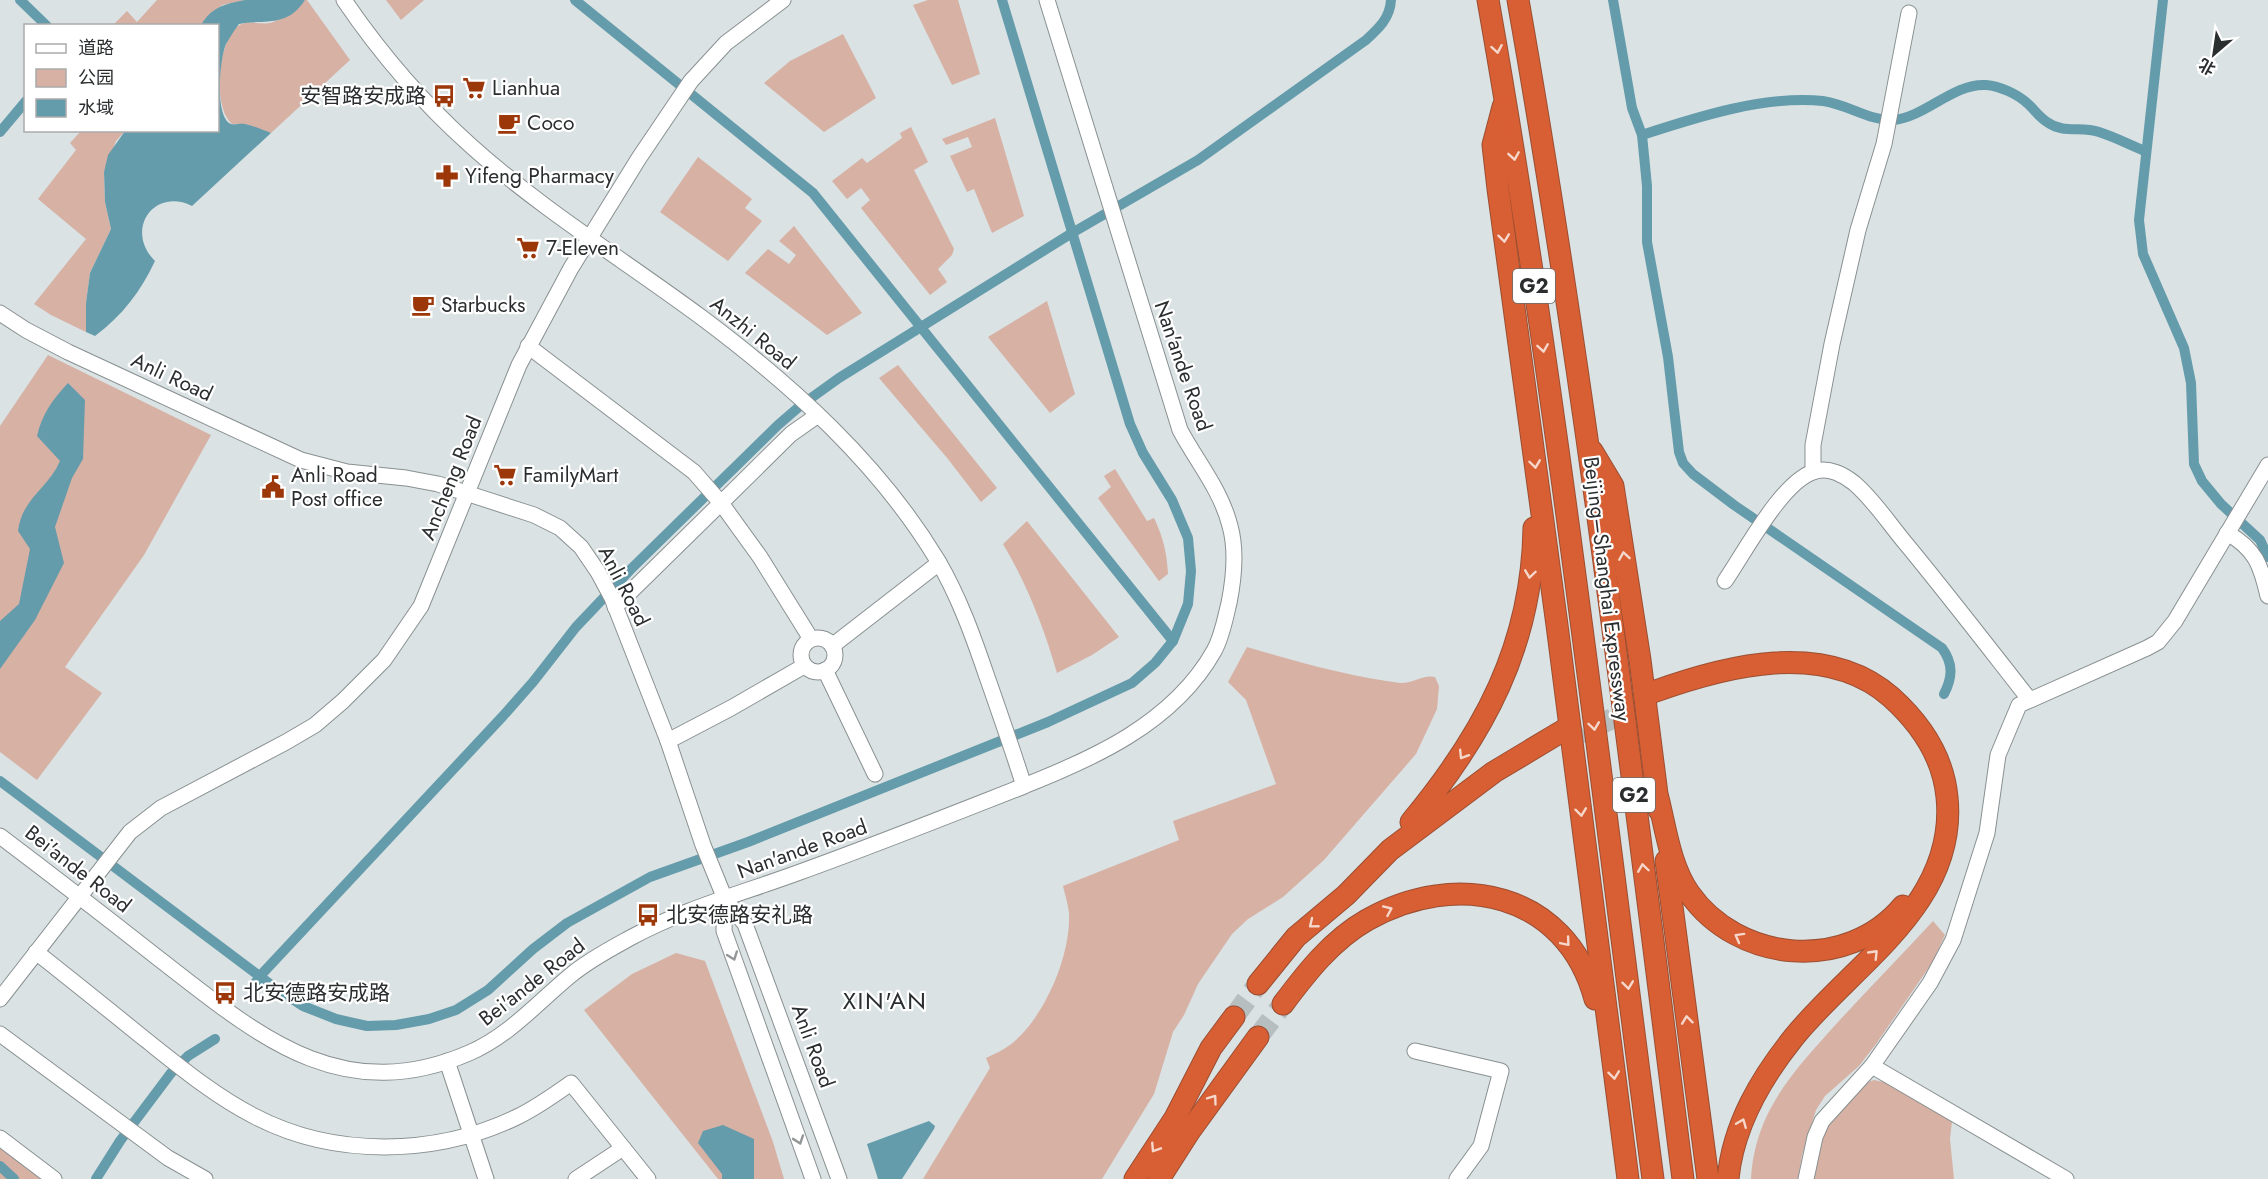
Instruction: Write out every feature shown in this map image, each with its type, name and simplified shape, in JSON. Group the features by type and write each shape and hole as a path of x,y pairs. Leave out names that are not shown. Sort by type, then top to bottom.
{"highway":[{"name":"Beijing–Shanghai Expressway","path":"1488,0 1554,419 1653,1179"},
{"name":"Beijing–Shanghai Expressway","path":"1518,0 1588,442 1683,1179"},
{"path":"1505,98 1493,145 1628,1177"},
{"path":"1588,442 1613,486 1640,660 1707,1175"},
{"path":"1258,984 1296,937 1346,895 1390,850 1457,764 1472,740 1499,689 1510,662 1525,607 1539,495"},
{"path":"1654,696 1754,672 1799,670 1842,678 1900,710 1942,771 1949,812 1942,858 1934,879 1909,916 1795,1036 1755,1094 1740,1125 1730,1160 1728,1179"},
{"path":"1283,1004 1305,974 1329,932 1401,858 1446,818 1564,735 1494,772 1390,850"},
{"path":"1658,798 1680,878 1698,905 1731,933 1749,942 1768,948 1795,952 1828,949 1867,935 1900,909 1914,893 1934,854 1938,834 1938,789 1929,749"},
{"path":"1305,974 1338,940 1365,921 1389,909 1415,899 1470,894 1496,899 1523,908 1548,922 1568,943 1583,966 1596,1000 1607,1017"},
{"path":"1135,1179 1175,1118 1210,1048 1234,1017"},
{"path":"1159,1179 1189,1132 1258,1037"}],"street":[{"name":"Anzhi Road","path":"344,0 367,34 430,106 471,146 590,239 701,317 795,393 865,463 939,563 958,600 1024,786"},
{"name":"Ancheng Road","path":"0,999 130,832 161,808 305,731 343,701 384,660 421,606 528,346 571,268 691,81 726,43 783,0"},
{"name":"Nan'ande Road","path":"725,899 1024,786 1106,750 1142,728 1176,699 1199,674 1215,649 1233,584 1234,555 1230,527 1216,488 1180,430 1047,0"},
{"path":"1814,472 1813,445 1834,333 1858,230 1892,110 1909,13"},
{"name":"Anli Road","path":"0,313 26,330 68,352 301,460 347,472 406,478 467,492 534,515 560,528 580,547 604,584 613,603 668,741 703,845 725,899 745,924 839,1179"},
{"path":"528,346 694,472 718,499 760,557 811,639"},
{"path":"613,603 718,499 815,412"},
{"path":"1806,1179 1815,1137 1822,1121 1872,1065 1930,984 1953,940 1987,833 1998,755 2019,705 2158,642 2175,621 2268,465"},
{"path":"1725,582 1767,517 1797,480 1814,472 1825,470 1835,472 1845,476 1864,493 1956,604 2029,699"},
{"path":"2229,531 2250,549 2260,569 2268,596"},
{"path":"832,646 939,563"},
{"path":"811,639 826,641 832,646 835,656 831,666 825,670 813,672 804,666 801,651 811,639"},
{"path":"668,741 804,666"},
{"path":"825,670 875,774"},
{"name":"Bei'ande Road","path":"0,836 219,1005 290,1051 323,1063 366,1072 424,1068 470,1052 513,1026 573,973 606,951 652,926 725,899"},
{"name":"Anli Road","path":"725,899 724,931 813,1179"},
{"path":"36,952 187,1072 253,1116 282,1129 354,1146 385,1148 410,1146 471,1134 517,1117 571,1083 648,1179"},
{"path":"0,1034 168,1158 205,1179"},
{"path":"1415,1051 1501,1071 1481,1146 1457,1179"},
{"path":"447,1061 486,1179"},
{"path":"1872,1065 2066,1179"},
{"path":"0,1138 54,1179"},
{"path":"576,1179 623,1148"}],"green space":[{"path":"157,0 245,0 222,5 202,24 114,24 127,11 137,22"},
{"path":"305,0 350,60 271,133 244,124 232,124 226,116 220,90 222,59 231,34 242,24 270,23 278,20"},
{"path":"386,0 424,0 401,20"},
{"path":"928,0 958,0 980,74 952,85 913,5"},
{"path":"843,34 876,98 824,132 764,83 790,61"},
{"path":"995,118 1024,216 992,233 974,189 967,192 950,156 972,147 968,137 946,145 942,139"},
{"path":"911,127 928,162 914,170 954,249 952,255 938,269 947,282 930,295 861,208 870,200 861,188 847,199 832,181 862,158 867,163 902,138 900,133"},
{"path":"80,132 124,132 116,141 104,172 105,202 111,229 90,273 86,303 86,332 34,304 86,239 38,199 76,150 70,143"},
{"path":"698,157 752,199 745,208 762,221 728,261 660,212"},
{"path":"794,226 862,313 827,335 745,273 768,249 789,264 796,255 779,241"},
{"path":"1047,301 1075,394 1050,413 988,337"},
{"path":"48,355 211,435 144,555 65,667 102,693 37,780 0,752 0,426"},
{"path":"898,365 997,488 981,502 948,459 879,378"},
{"path":"1115,469 1147,521 1154,518 1160,532 1166,552 1168,574 1159,581 1098,498 1111,487 1104,476"},
{"path":"1027,521 1119,637 1092,655 1057,673 1034,607 1003,544"},
{"path":"1247,647 1361,677 1404,683 1435,677 1439,686 1437,709 1416,754 1324,860 1283,897 1248,919 1232,934 1198,984 1184,1015 1173,1032 1154,1094 1102,1179 923,1179 990,1068 986,1058 1017,1039 1047,998 1061,964 1069,929 1069,913 1063,886 1179,840 1173,821 1276,784 1246,700 1228,682"},
{"path":"1933,921 1945,935 1932,963 1859,1066 1825,1096 1816,1110 1802,1155 1798,1179 1751,1179 1760,1132 1780,1093 1822,1040"},
{"path":"676,953 705,961 773,1142 784,1179 718,1179 584,1010 632,974"},
{"path":"1874,1080 1889,1083 1952,1121 1950,1139 1954,1179 1814,1179 1821,1145 1833,1119 1858,1091"},
{"path":"0,1141 50,1179 0,1179"}],"water":[{"path":"245,0 305,0 298,9 283,19 239,24 224,51 220,73 220,99 226,119 231,124 245,124 271,133 192,206 178,202 166,202 155,207 148,215 143,225 142,237 146,249 155,261 130,302 95,336 86,332 86,303 90,273 111,229 105,202 104,172 108,155 124,132 219,132 219,24 202,24 214,10"},
{"path":"68,383 85,400 83,459 72,478 55,527 64,563 35,620 0,669 0,621 19,604 30,549 18,531 20,520 30,502 55,471 60,461 37,436 49,407"},
{"path":"929,1121 935,1126 934,1129 902,1179 878,1179 867,1144"},
{"path":"723,1125 754,1139 754,1179 722,1179 722,1174 698,1143 703,1131"}],"waterway":[{"path":"20,0 45,24"},
{"path":"575,0 813,193 1173,641"},
{"path":"0,781 274,987 303,1006 336,1019 367,1026 396,1025 429,1019 456,1010 488,990 533,949 567,923 650,877 748,842 1048,722 1132,683 1155,663 1173,641 1188,604 1191,571 1188,538 1172,500 1143,453 1130,424 1002,0"},
{"path":"253,986 503,716 576,627 631,569 778,425 839,378 1072,233 1198,160 1366,40 1386,17 1391,0"},
{"path":"1613,0 1632,108 1642,135 1647,186 1647,242 1668,357 1679,452 1683,463 1693,474 1734,505 1942,648 1951,670 1944,694"},
{"path":"2163,0 2139,220 2143,254 2184,348 2191,383 2194,464 2202,481 2221,504 2260,540 2268,557"},
{"path":"1642,135 1731,109 1778,101 1823,101 1875,118 1893,120 1917,113 1962,89 1986,85 2002,89 2018,97 2053,126 2099,132 2145,151"},
{"path":"0,132 24,103"},
{"path":"96,1179 120,1141 171,1073 188,1056 215,1039"},
{"path":"0,1166 14,1179"}],"tunnel":[{"path":"1565,740 1638,707"},
{"path":"1234,1017 1258,984"},
{"path":"1258,1037 1283,1004"}],"place":[{"name":"Lianhua","path":"474,88"},
{"name":"安智路安成路","path":"444,96"},
{"name":"Coco","path":"509,123"},
{"name":"Yifeng Pharmacy","path":"447,176"},
{"name":"7-Eleven","path":"528,248"},
{"name":"Starbucks","path":"423,305"},
{"name":"FamilyMart","path":"505,475"},
{"name":"Anli Road Post office","path":"273,487"},
{"name":"北安德路安礼路","path":"648,915"},
{"name":"北安德路安成路","path":"225,993"}],"district":[{"name":"XIN'AN","path":"885,1000"}]}
